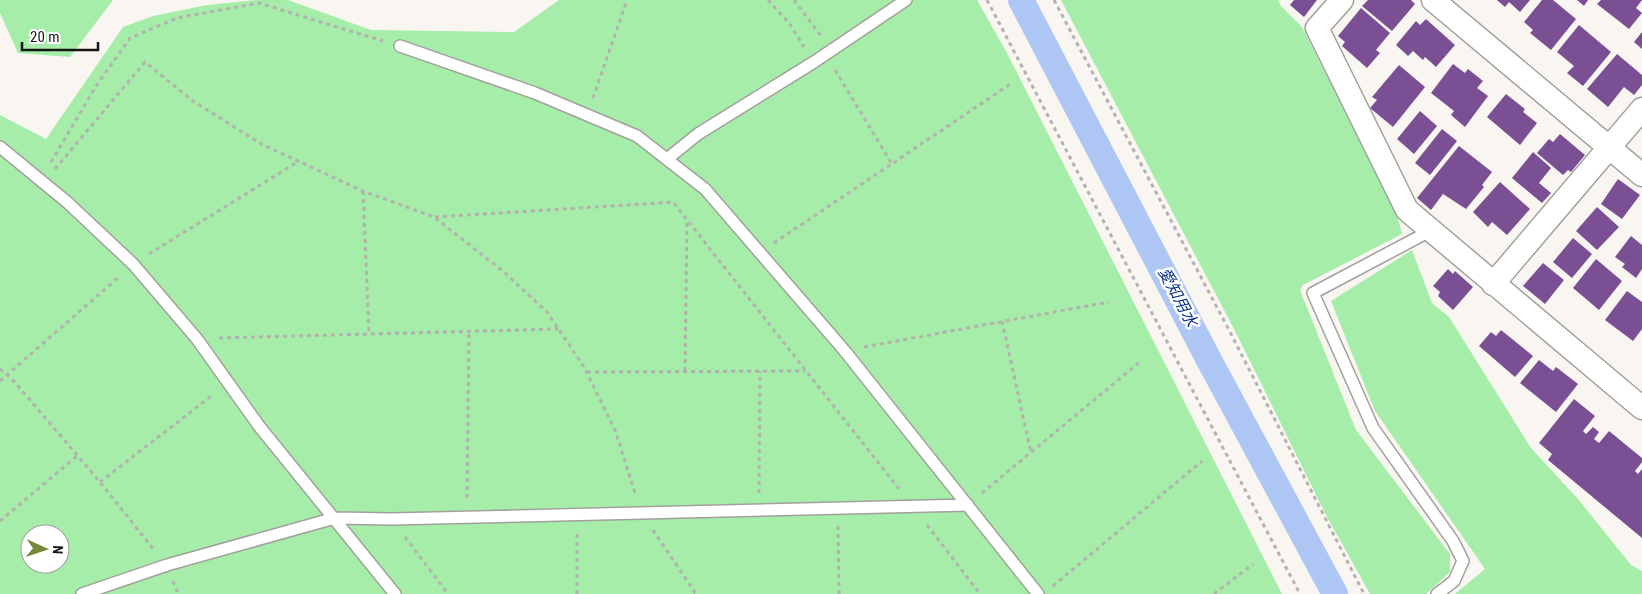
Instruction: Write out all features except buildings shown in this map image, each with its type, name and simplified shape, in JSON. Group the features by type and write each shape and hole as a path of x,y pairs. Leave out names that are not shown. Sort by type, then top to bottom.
{"street":[{"path":"1342,0 1317,28 1407,210 1642,408"},
{"path":"1433,0 1642,175"},
{"path":"1493,284 1642,109"}],"lane":[{"path":"667,159 698,134 828,53 906,0"},
{"path":"400,46 535,93 637,136 705,189 844,350 1038,594"},
{"path":"0,147 44,182 133,264 197,339 259,426 395,594"},
{"path":"1430,231 1313,293 1373,428 1453,541 1463,561 1454,582 1437,594"},
{"path":"82,594 166,566 335,518 466,517 968,505"}],"path":[{"path":"587,114 605,70 627,0"},
{"path":"768,0 789,23 814,62"},
{"path":"794,0 809,16 828,53 892,164"},
{"path":"986,0 1300,594"},
{"path":"1054,0 1229,330 1364,594"},
{"path":"51,162 96,86 130,38 177,18 259,3 400,46"},
{"path":"44,182 145,62 192,101 260,144 363,191 434,217 504,272 547,312 559,329 587,372 615,430 642,513 696,594"},
{"path":"760,252 1012,83"},
{"path":"0,381 133,264 299,161"},
{"path":"363,191 369,334"},
{"path":"434,217 672,202 913,506 980,594"},
{"path":"685,372 687,220"},
{"path":"844,350 1109,302"},
{"path":"1002,321 1031,453"},
{"path":"197,339 559,329"},
{"path":"466,517 469,332"},
{"path":"968,505 1141,361"},
{"path":"0,369 100,482 166,566 178,594"},
{"path":"759,510 760,371"},
{"path":"587,372 806,371"},
{"path":"100,482 228,382"},
{"path":"0,521 77,456"},
{"path":"1051,588 1202,461"},
{"path":"838,508 838,594"},
{"path":"577,594 578,514"},
{"path":"392,518 421,560 448,594"},
{"path":"1214,594 1253,564"}],"green space":[{"path":"0,0 113,0 70,57 18,53 0,13"},
{"path":"257,0 288,0 371,30 514,32 559,0 977,0 1007,53 1282,594 0,594 0,115 46,139 123,27 153,16 207,5"},
{"path":"1061,0 1278,0 1281,6 1302,27 1397,215 1402,234 1303,285 1300,290 1356,430 1450,554 1450,572 1426,594 1370,594 1326,515 1234,329"},
{"path":"1412,250 1432,303 1449,317 1531,448 1578,499 1631,565 1642,571 1642,594 1455,594 1485,569 1375,411 1331,301"}],"waterway":[{"name":"愛知用水","path":"1021,0 1209,360 1335,594"}]}
